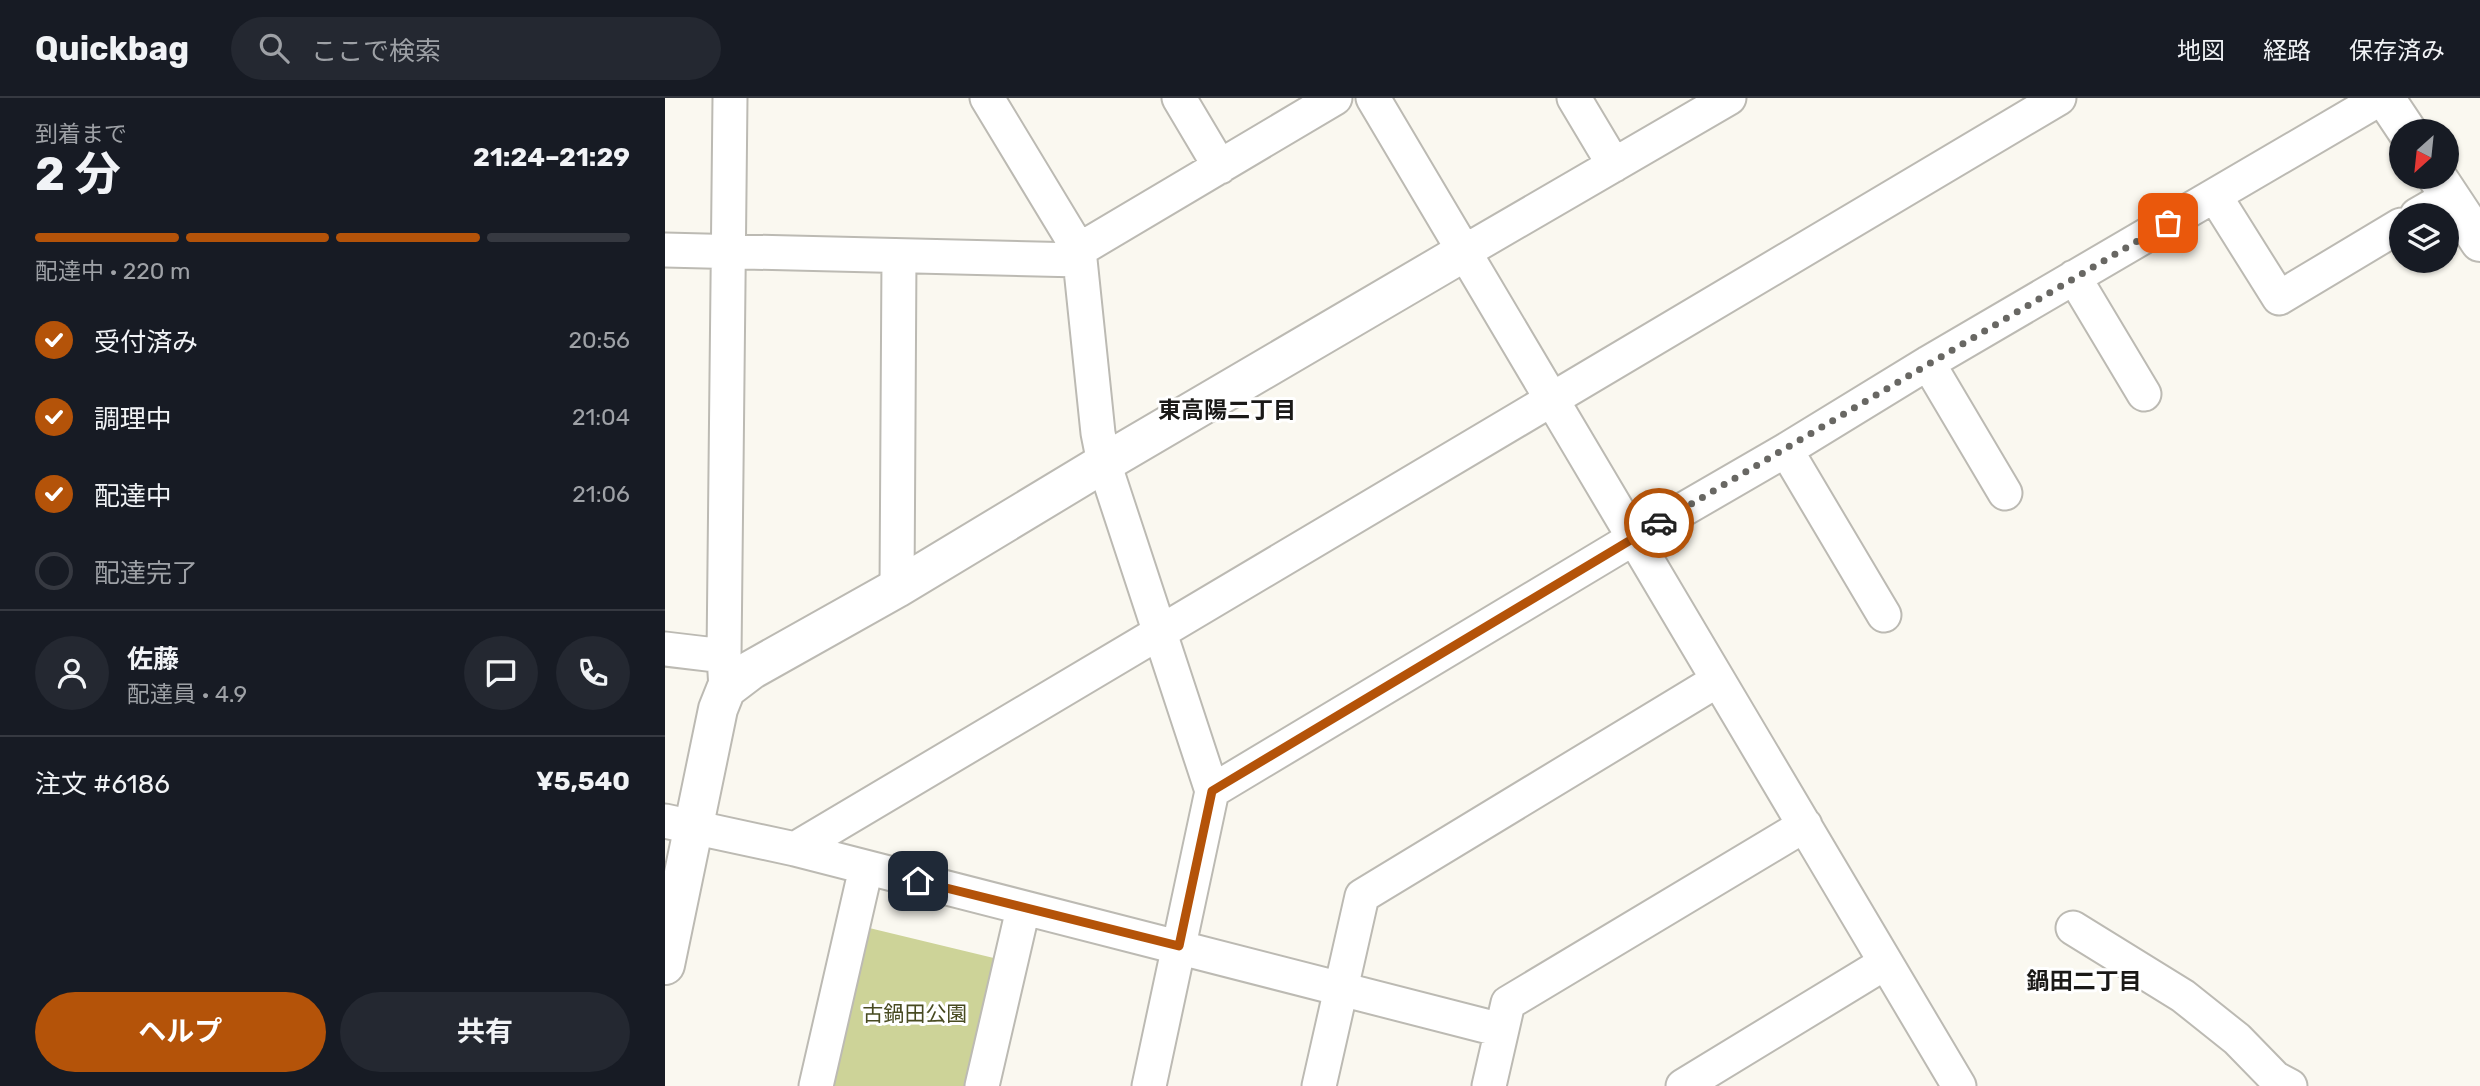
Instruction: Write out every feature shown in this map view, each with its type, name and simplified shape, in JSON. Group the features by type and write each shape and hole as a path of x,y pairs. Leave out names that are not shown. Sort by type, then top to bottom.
{"street":[{"path":"665,965 679,823 718,709 725,673 730,98"},
{"path":"987,98 1079,255 1098,433 1104,463 1212,791 1149,1086"},
{"path":"1179,98 1220,167"},
{"path":"665,250 899,256 1079,255 1335,98"},
{"path":"1374,98 1959,1086"},
{"path":"1574,98 1614,165"},
{"path":"665,649 725,673 751,670 897,588 1104,463 1729,98"},
{"path":"795,849 2059,98"},
{"path":"1212,791 1928,363 2383,98 2398,119"},
{"path":"2428,203 2440,189"},
{"path":"2445,189 2480,242"},
{"path":"2215,196 2279,298 2389,232"},
{"path":"897,588 899,256"},
{"path":"2074,277 2144,394"},
{"path":"1928,363 2005,493"},
{"path":"1786,450 1884,615"},
{"path":"1319,1086 1362,896 1718,680"},
{"path":"679,823 795,849 1501,1030"},
{"path":"1489,1086 1508,1003 1805,825"},
{"path":"816,1086 866,868"},
{"path":"982,1086 1023,909"},
{"path":"2073,928 2183,996 2237,1040 2275,1079 2290,1086"},
{"path":"1683,1086 1885,963"}],"green space":[{"name":"古鍋田公園","path":"861,926 1002,960 973,1086 825,1086"}],"way so far":[{"path":"1659,523 2168,223"}],"district":[{"name":"東高陽二丁目","path":"1227,410"},
{"name":"鍋田二丁目","path":"2084,981"}],"route":[{"path":"918,881 1179,946 1212,791 1659,523"}]}
